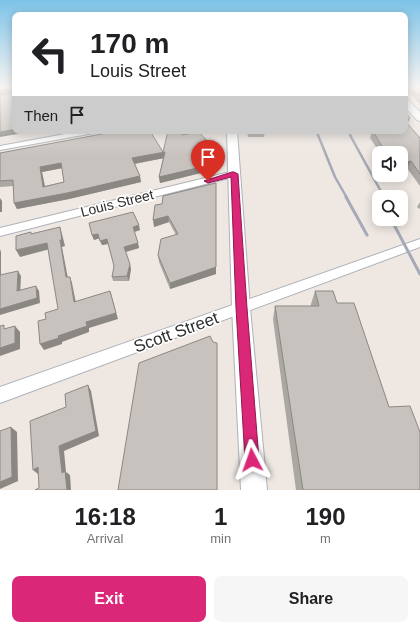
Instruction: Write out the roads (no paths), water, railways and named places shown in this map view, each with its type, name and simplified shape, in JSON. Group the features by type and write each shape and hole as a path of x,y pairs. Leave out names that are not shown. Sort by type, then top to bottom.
{"main road":[{"path":"412,110 420,118"},
{"path":"232,134 241,308 254,490"}],"street":[{"path":"0,148 77,134"},
{"name":"Louis Street","path":"0,232 234,174"},
{"name":"Scott Street","path":"0,395 420,244"}],"railway":[{"path":"318,135 335,177 347,198"},
{"path":"350,135 380,190"},
{"path":"346,197 367,235"},
{"path":"395,226 420,274"}]}
